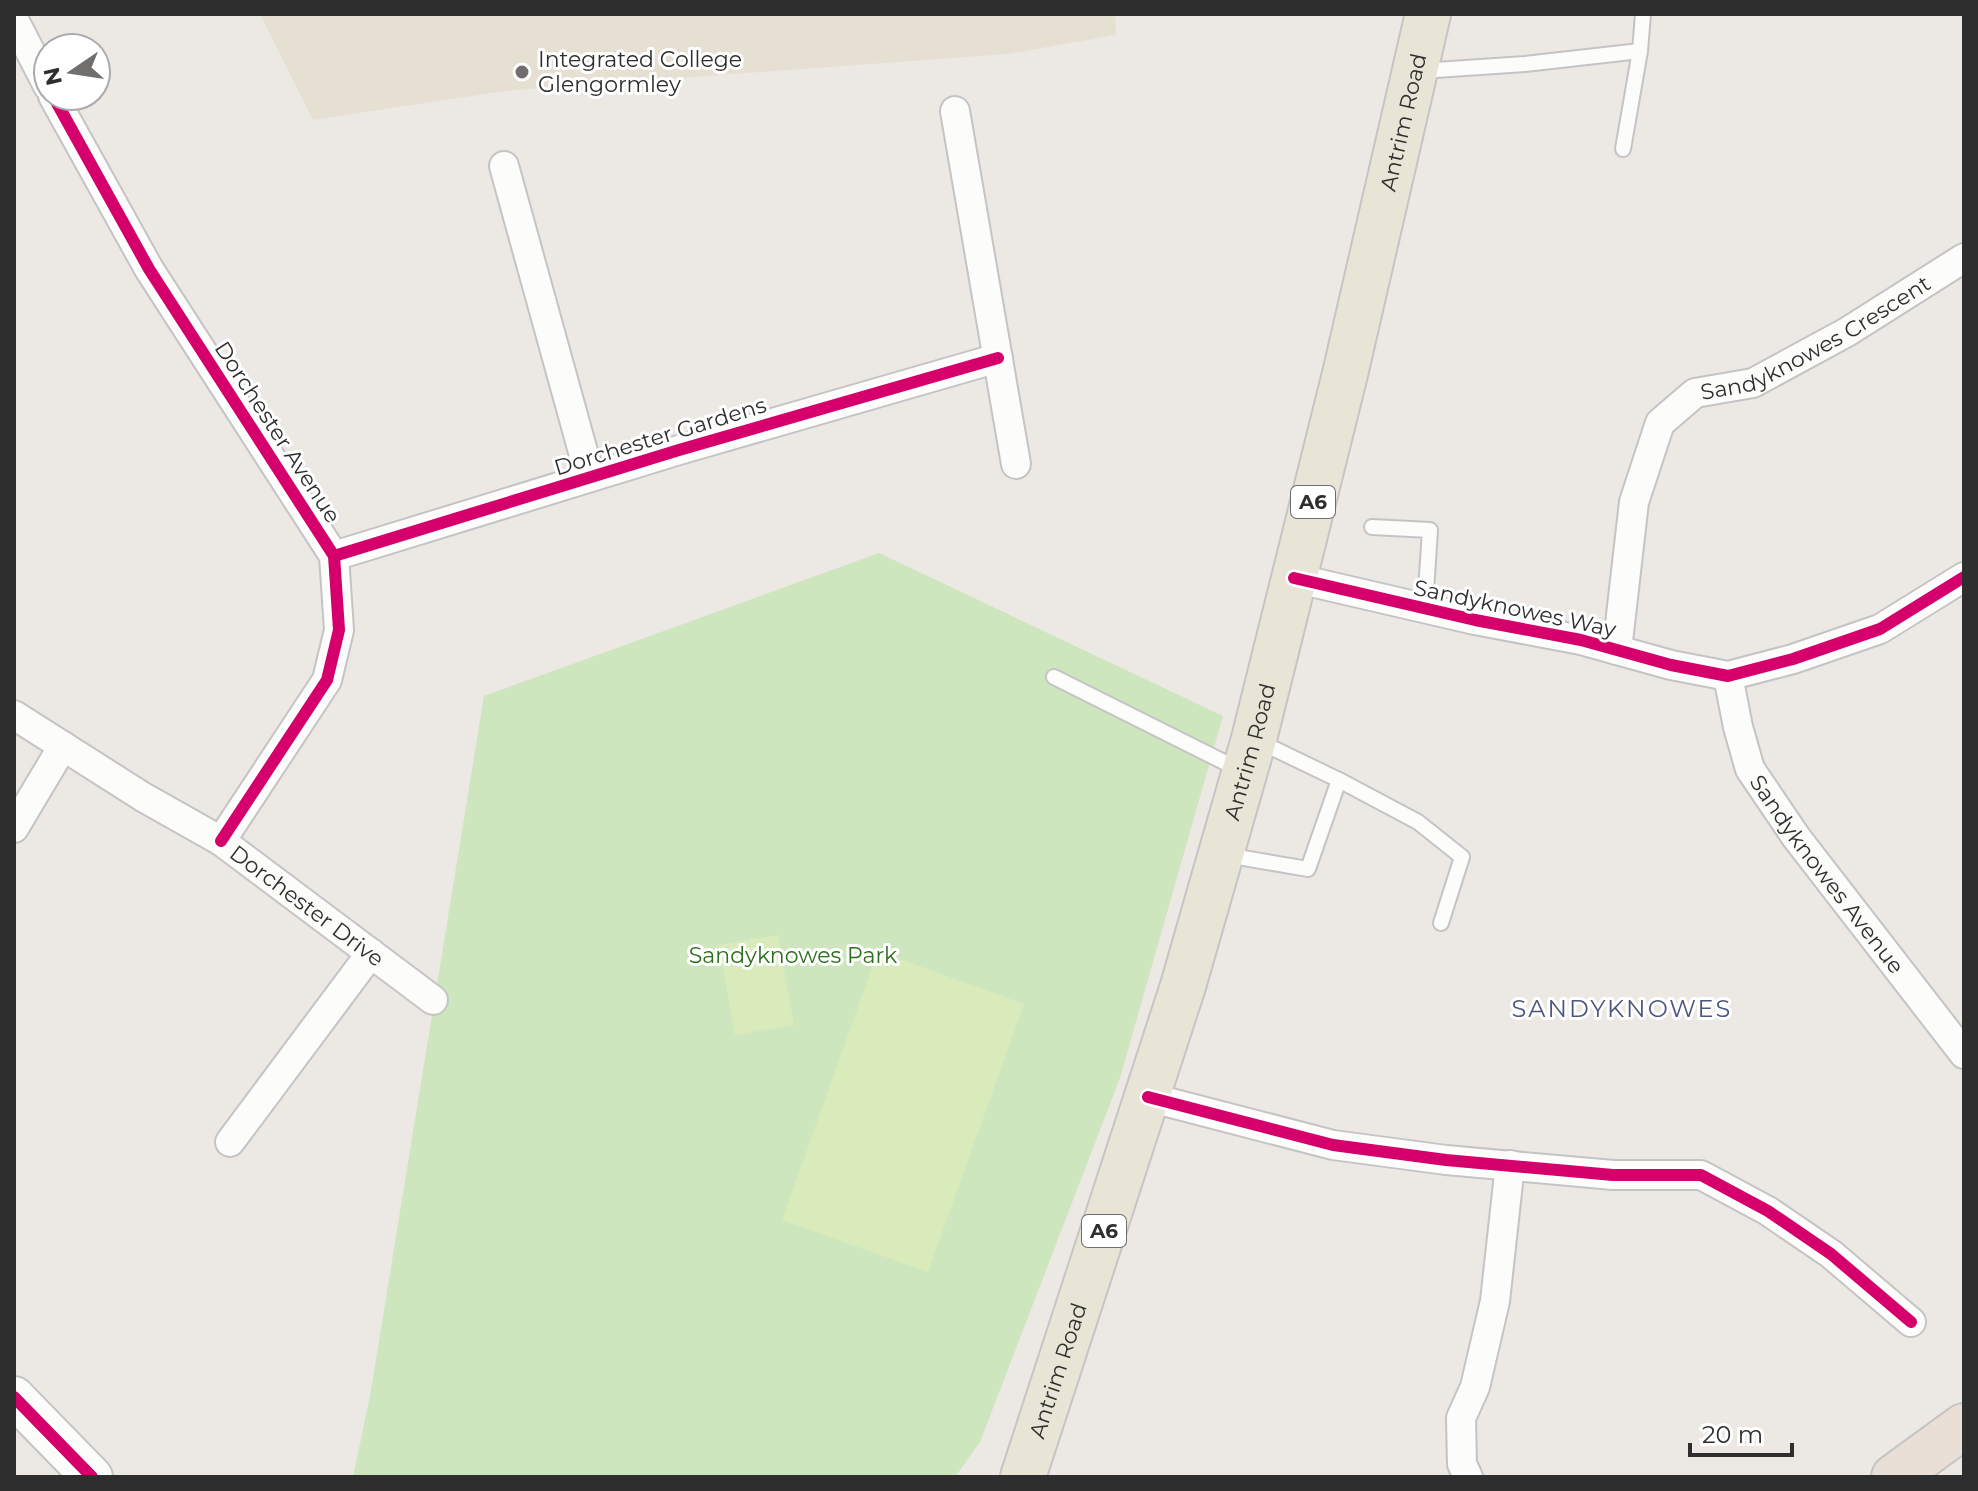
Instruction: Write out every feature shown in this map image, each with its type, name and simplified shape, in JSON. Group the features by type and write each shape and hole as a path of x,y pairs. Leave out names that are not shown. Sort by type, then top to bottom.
{"highway":[{"path":"1894,1477 1964,1426"}],"main road":[{"name":"Antrim Road","path":"1023,1477 1148,1097 1250,756 1345,374 1428,14"},
{"path":"14,1397 92,1477"}],"street":[{"path":"14,20 32,55"},
{"path":"955,111 1016,464"},
{"name":"Dorchester Avenue","path":"62,112 149,269 334,556 339,630 327,680 221,841"},
{"path":"504,166 590,477"},
{"name":"Sandyknowes Crescent","path":"1617,650 1634,502 1660,423 1695,393 1753,383 1847,332 1964,258"},
{"name":"Dorchester Gardens","path":"334,556 590,477 998,358"},
{"path":"1728,676 1793,659 1880,629 1964,577"},
{"name":"Sandyknowes Way","path":"1294,578 1421,608 1581,640 1671,665 1728,676"},
{"name":"Sandyknowes Avenue","path":"1728,676 1750,769 1796,837 1964,1054"},
{"name":"Dorchester Drive","path":"14,715 143,797 221,841 433,1000"},
{"path":"14,828 63,746"},
{"path":"230,1142 371,953"},
{"path":"1148,1097 1333,1145 1613,1175 1701,1175 1781,1219 1831,1254 1911,1322"},
{"path":"1468,1477 1462,1464 1461,1418 1475,1387 1495,1301 1510,1165"}],"lane":[{"path":"1623,149 1640,51 1643,14"},
{"path":"1416,71 1525,64 1640,51"},
{"path":"1372,527 1430,530 1426,591 1421,608"},
{"path":"1054,677 1250,756 1339,780 1418,822 1462,857 1441,923"},
{"path":"1221,854 1308,869 1339,780"}],"shaded area":[{"name":"Integrated College Glengormley","path":"260,14 1115,14 1116,35 1007,54 504,91 313,120"}],"green space":[{"name":"Sandyknowes Park","path":"879,553 1223,716 1120,1078 980,1442 955,1477 353,1477 370,1396 484,696"},
{"path":"778,935 794,1025 735,1035 719,945"},
{"path":"878,951 1024,1004 928,1272 782,1220"}],"cycle path":[{"path":"62,112 149,269 334,556 339,630 327,680 221,841"},
{"path":"334,556 679,450 998,358"},
{"path":"1294,578 1475,620 1581,640 1671,665 1728,676 1793,659 1880,629 1964,577"},
{"path":"1148,1097 1333,1145 1446,1160 1613,1175 1701,1175 1768,1211 1831,1254 1911,1322"},
{"path":"14,1397 92,1477"}],"place":[{"name":"Integrated College Glengormley","path":"522,72"}],"district":[{"name":"SANDYKNOWES","path":"1622,1009"}]}
